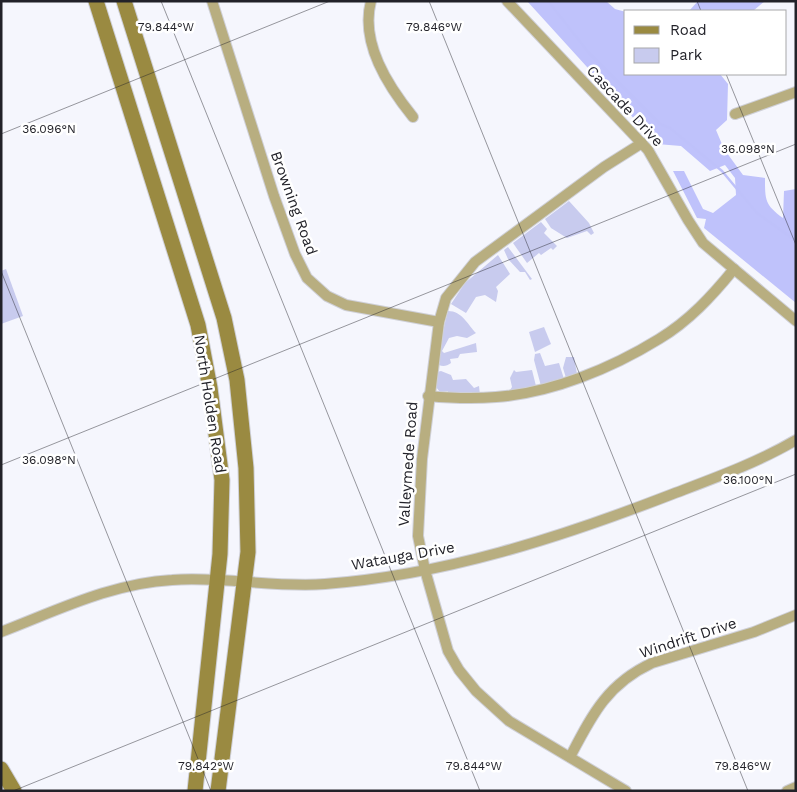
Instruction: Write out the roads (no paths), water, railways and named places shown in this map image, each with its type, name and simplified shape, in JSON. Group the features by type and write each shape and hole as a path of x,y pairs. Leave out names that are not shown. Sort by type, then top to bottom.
{"main road":[{"name":"North Holden Road","path":"96,1 198,325 210,388 222,480 219,581 196,791"},
{"name":"North Holden Road","path":"124,1 224,318 236,380 246,468 248,552 218,791"},
{"path":"1,769 14,791"}],"street":[{"name":"Browning Road","path":"212,1 274,196 295,254 307,278 327,296 346,305 438,322"},
{"path":"371,1 368,15 370,36 379,62 388,84 413,117"},
{"name":"Cascade Drive","path":"507,1 642,143 659,166 688,220 703,243 796,321"},
{"path":"735,114 796,92"},
{"name":"Valleymede Road","path":"626,791 508,721 493,709 459,670 448,651 425,570 418,536 419,487 438,322 446,298 475,262 604,167 642,143"},
{"path":"428,396 496,397 522,393 547,388 612,363 660,339 687,319 713,295 734,270"},
{"name":"Watauga Drive","path":"1,632 108,591 170,580 324,584 425,570 531,544 589,526 692,487 779,450 796,440"},
{"name":"Windrift Drive","path":"570,757 588,722 606,695 636,670 652,663 754,632 796,615"}],"waterway":[{"path":"548,1 589,53 660,124 670,128 722,171 757,213 796,241"}]}
